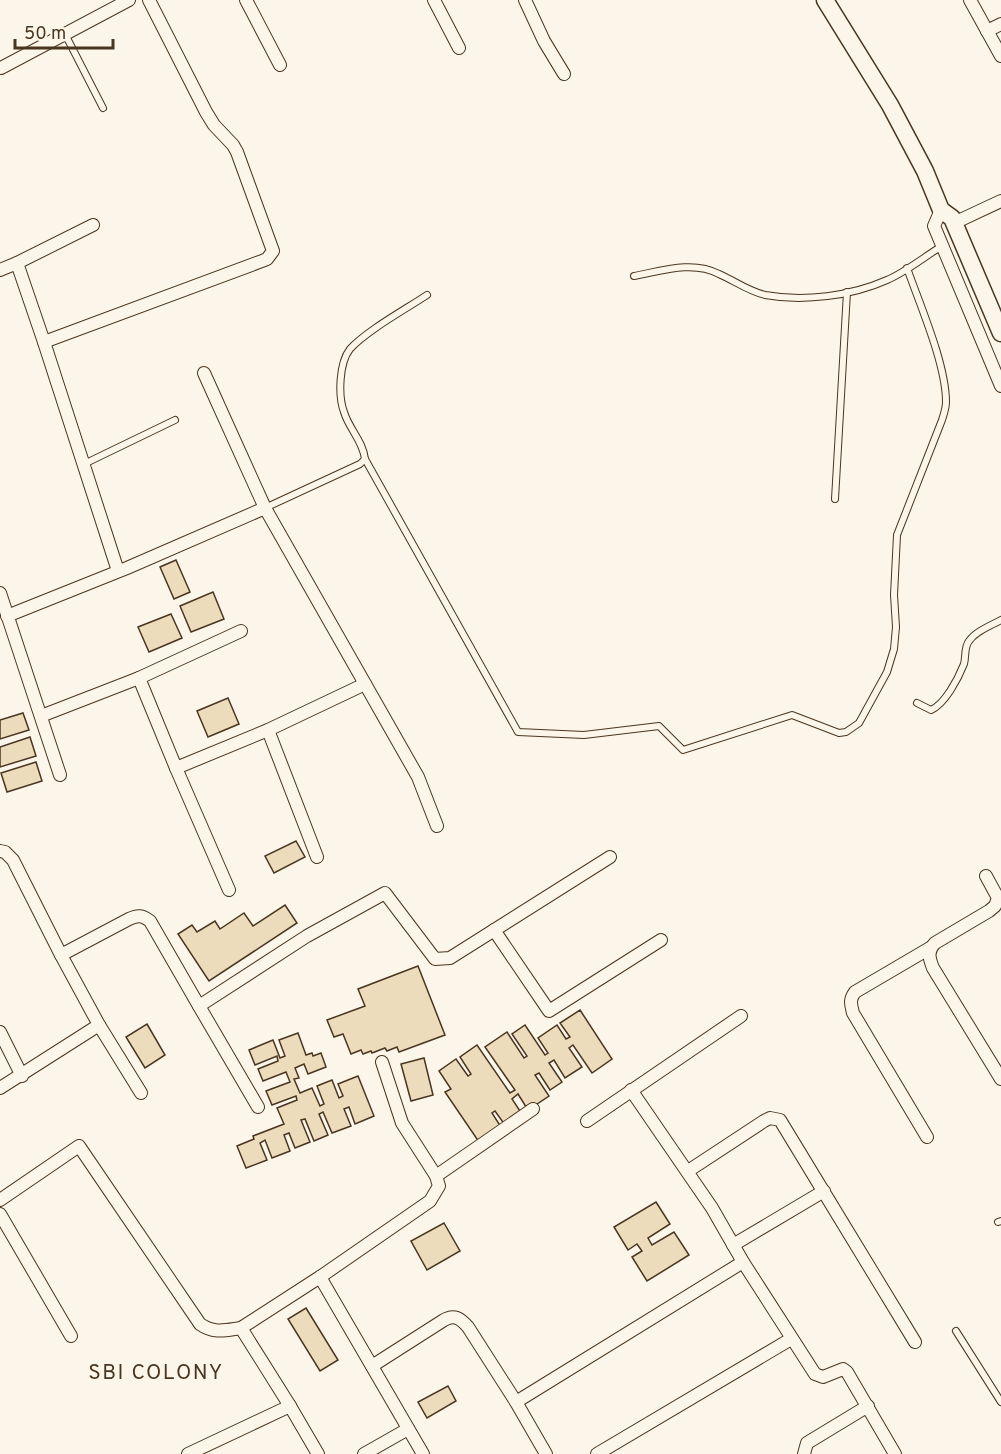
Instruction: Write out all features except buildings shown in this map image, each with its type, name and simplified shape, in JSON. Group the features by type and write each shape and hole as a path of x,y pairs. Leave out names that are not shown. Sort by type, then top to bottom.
{"street":[{"path":"1,68 129,0"},
{"path":"44,342 267,259 273,250 233,145 214,125 206,112 149,0"},
{"path":"246,0 279,65"},
{"path":"434,0 459,48"},
{"path":"525,0 544,41 564,74"},
{"path":"825,0 890,105 925,171 941,210 952,218 1001,333"},
{"path":"970,0 1001,56"},
{"path":"987,31 1001,24"},
{"path":"954,223 1001,201"},
{"path":"941,210 934,226 1001,386"},
{"path":"0,270 93,225"},
{"path":"17,263 118,571"},
{"path":"204,373 265,508 418,777 437,826"},
{"path":"7,616 265,508"},
{"path":"0,593 60,776"},
{"path":"41,716 139,678 241,631"},
{"path":"139,678 229,890"},
{"path":"176,768 268,730 365,684"},
{"path":"268,730 317,857"},
{"path":"0,851 5,852 13,860 99,1025 141,1093"},
{"path":"199,1006 307,936 385,893 435,959 450,958 610,857"},
{"path":"927,1137 853,1013 851,998 855,992 995,906 998,898 986,876"},
{"path":"61,955 129,919 138,915 144,916 150,921 258,1107"},
{"path":"494,930 549,1011 661,940"},
{"path":"930,948 929,958 933,968 1001,1079"},
{"path":"587,1121 741,1016"},
{"path":"0,1088 99,1025"},
{"path":"0,1032 22,1076"},
{"path":"0,1200 78,1146 200,1324 208,1330 241,1328 430,1201 439,1186 436,1176 402,1123 382,1062"},
{"path":"631,1090 688,1171 743,1262 818,1377 823,1377 838,1369 847,1372 895,1454"},
{"path":"436,1176 533,1109"},
{"path":"688,1171 764,1121 776,1118 783,1124 915,1342"},
{"path":"734,1245 824,1191"},
{"path":"0,1214 71,1336"},
{"path":"516,1402 743,1262"},
{"path":"320,1277 423,1454"},
{"path":"372,1366 444,1320 451,1316 457,1317 468,1327 546,1454"},
{"path":"241,1328 318,1454"},
{"path":"597,1454 791,1338"},
{"path":"188,1454 290,1406"},
{"path":"804,1454 807,1443 868,1406"},
{"path":"364,1454 408,1429"}],"lane":[{"path":"65,34 103,108"},
{"path":"634,276 684,267 700,268 718,273 748,290 767,295 832,296 888,280 942,246"},
{"path":"427,296 360,340 349,351 343,367 340,393 344,413 364,449 365,459 518,732 584,735 659,726 683,750 792,715 839,734 846,732 859,723 887,672 894,649 896,627 894,561 897,535 942,420 946,404 939,360 908,268"},
{"path":"835,499 847,292"},
{"path":"84,464 175,420"},
{"path":"265,508 360,464 365,459"},
{"path":"917,703 931,710 938,707 964,664 967,643 974,635 1001,620"},
{"path":"956,1331 1001,1402"}],"district":[{"name":"SBI COLONY","path":"156,1372"}]}
